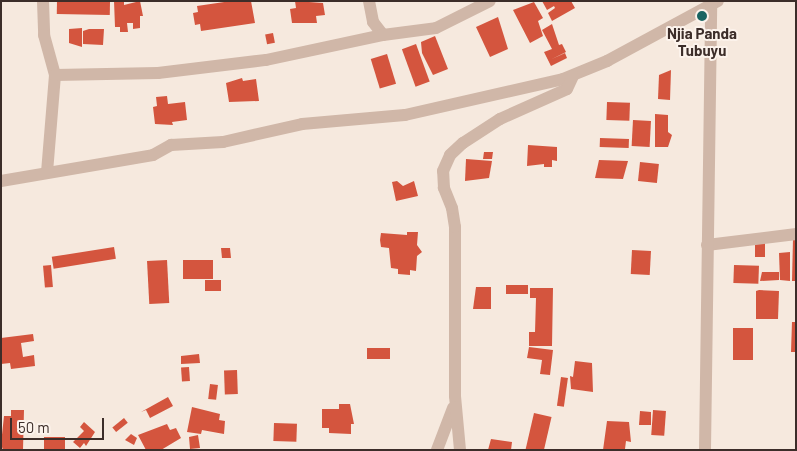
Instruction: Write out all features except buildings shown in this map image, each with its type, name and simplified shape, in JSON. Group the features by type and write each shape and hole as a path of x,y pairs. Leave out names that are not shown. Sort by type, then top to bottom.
{"street":[{"path":"43,1 44,35 55,75 46,172"},
{"path":"369,1 373,22 383,35"},
{"path":"55,75 158,73 235,65 383,35 436,28 490,1"},
{"path":"1,181 153,155 172,146 223,142 302,124 405,115 573,76 714,3 707,245 705,450"},
{"path":"460,450 455,396 456,237 452,208 443,182 443,171 450,155 463,143 500,119 567,89 573,76"},
{"path":"707,245 796,234"},
{"path":"438,450 450,421 455,396"}],"place":[{"name":"Njia Panda Tubuyu","path":"702,16"}]}
